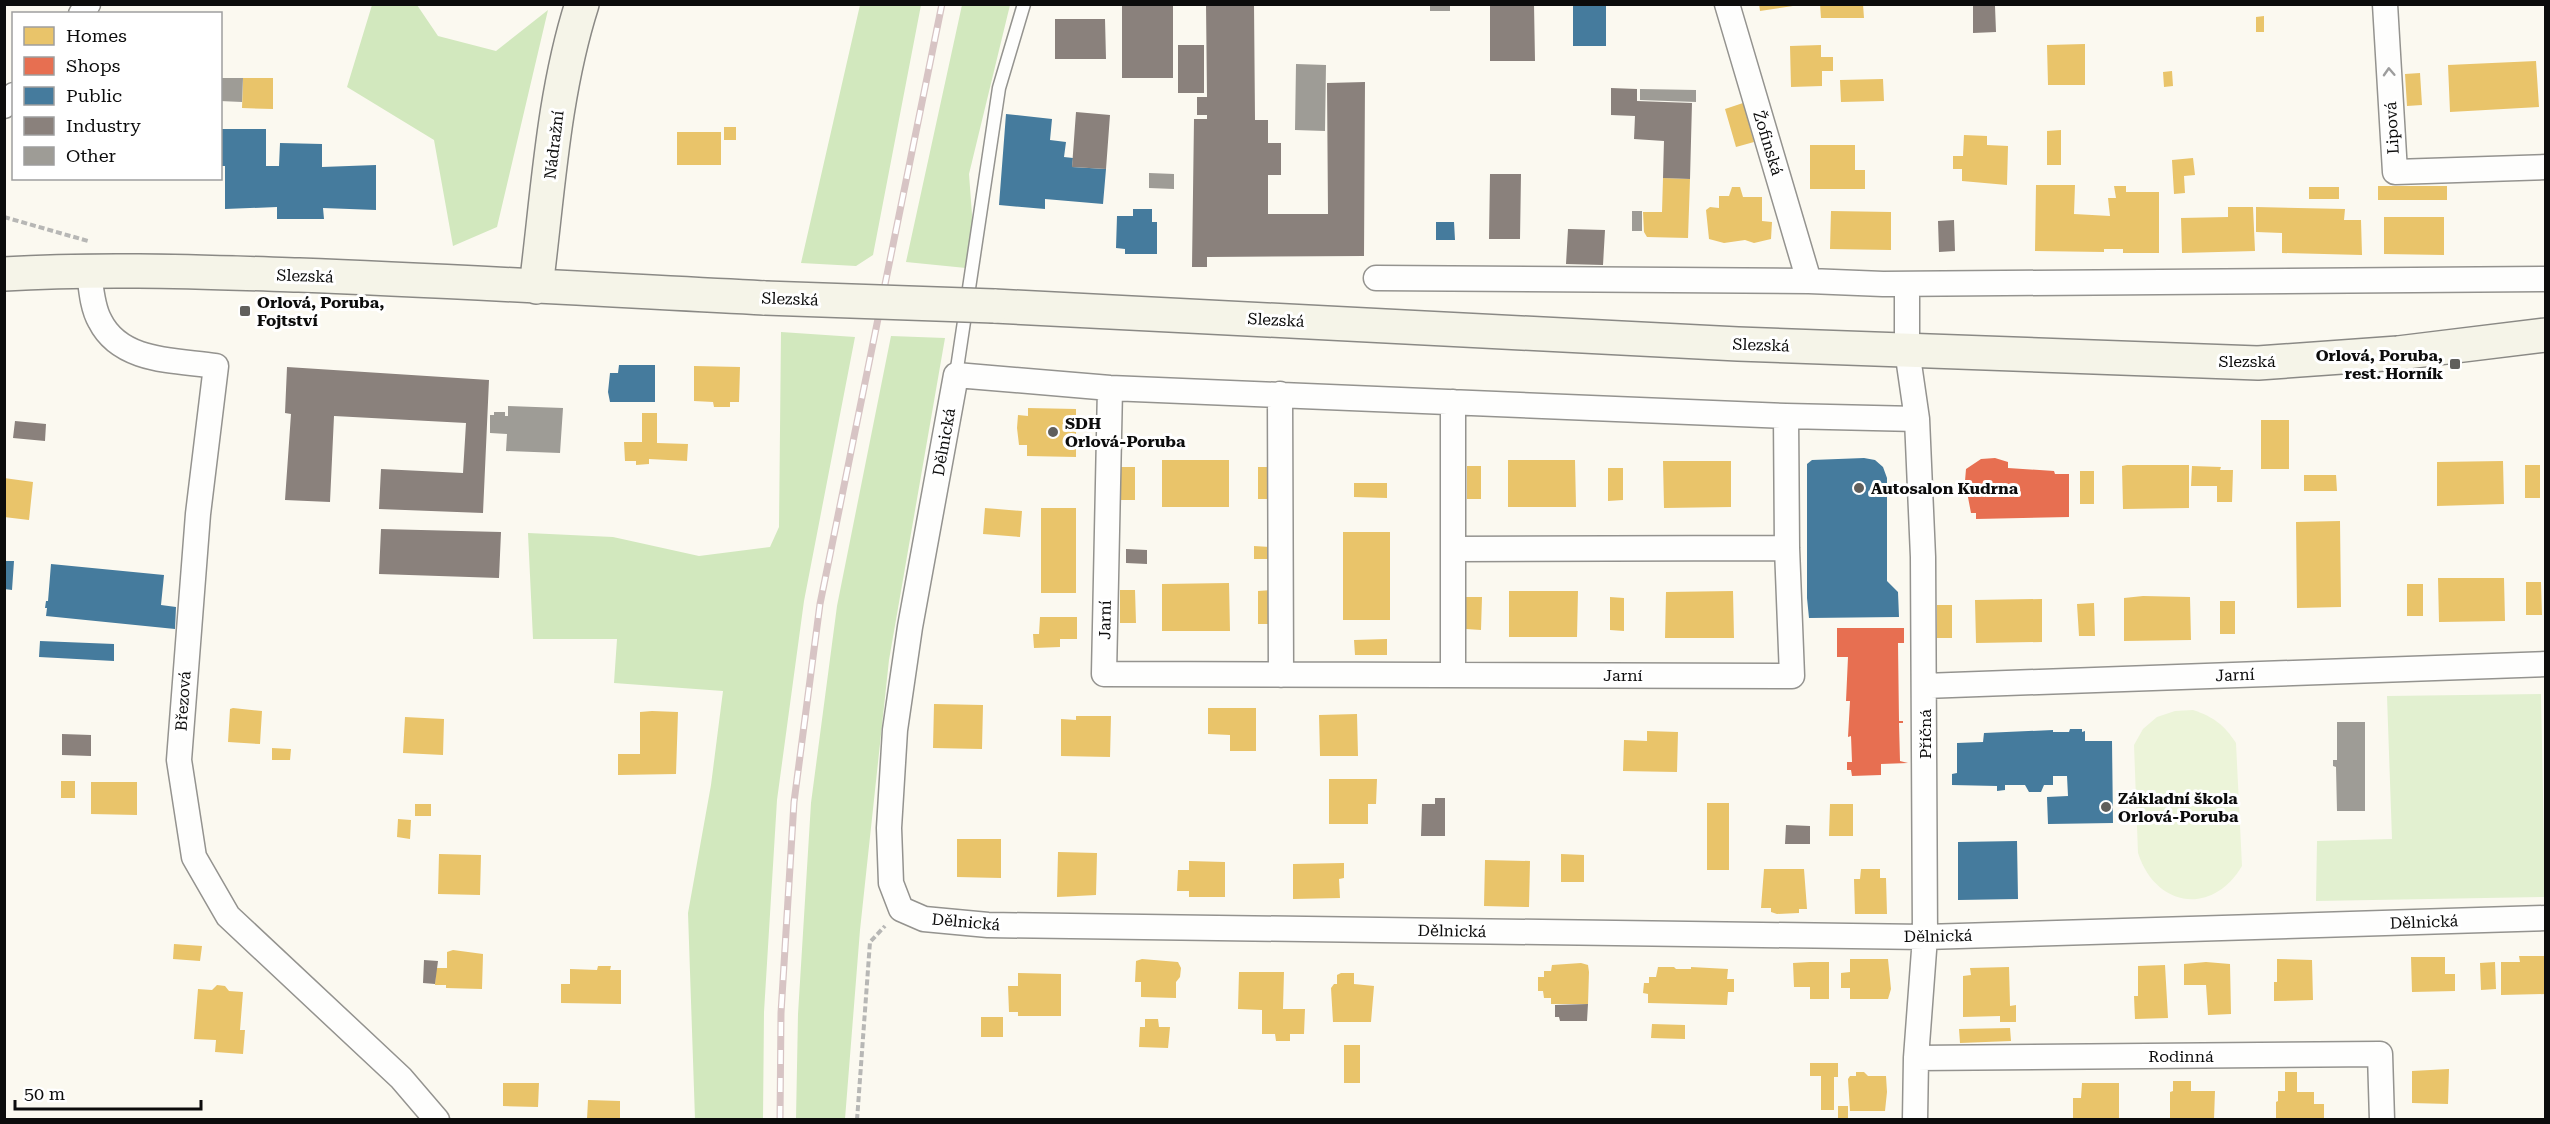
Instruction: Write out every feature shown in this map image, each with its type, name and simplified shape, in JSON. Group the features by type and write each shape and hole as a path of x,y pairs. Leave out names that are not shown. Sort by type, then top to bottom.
{"street":[{"name":"Nádražní","path":"536,287 562,86 570,43 582,4"},
{"name":"Žofinská","path":"1727,4 1809,281"},
{"name":"Lipová","path":"2385,4 2395,172 2546,168"},
{"name":"Slezská","path":"4,274 89,256 236,273 765,298 994,306 1738,344 2258,363 2398,353 2546,335"},
{"name":"Březová","path":"89,256 100,321 117,343 144,356 216,366 198,514 179,759 194,857 228,916 401,1078 437,1119"},
{"path":"1376,278 1809,281 1907,284 2546,279"},
{"name":"Příčná","path":"1907,284 1907,350 1917,419 1923,556 1925,937 1916,1058 1915,1119"},
{"path":"956,375 1110,388 1786,416 1917,419"},
{"name":"Dělnická","path":"956,375 910,627 895,730 889,828 891,883 901,909 924,918 988,925 1925,937 2546,918"},
{"name":"Jarní","path":"1110,388 1104,674 1792,676 1787,548"},
{"path":"1280,394 1281,675"},
{"path":"1452,402 1453,675"},
{"path":"1454,549 1787,548 1786,416"},
{"name":"Jarní","path":"1924,686 2546,664"},
{"name":"Rodinná","path":"1916,1058 2380,1054 2382,1119"}],"lane":[{"path":"956,375 999,88 1024,4"}],"path":[{"path":"4,217 89,256"},
{"path":"857,1119 870,942 901,909"}],"green space":[{"path":"372,5 417,5 438,36 496,51 548,10 497,227 453,246 434,140 347,87"},
{"path":"860,5 921,5 873,255 856,266 801,263"},
{"path":"962,5 1010,5 969,174 976,269 906,262"},
{"path":"781,332 855,337 804,601 777,800 764,1012 763,1119 695,1119 688,913 711,785 723,691 614,683 617,639 533,639 528,533 613,537 699,556 770,547 779,527"},
{"path":"891,336 945,338 889,660 860,930 845,1119 796,1119 798,1014 811,803 837,606"},
{"path":"2541,694 2545,897 2316,901 2317,841 2392,839 2387,696"},
{"path":"2193,710 2218,722 2236,743 2242,866 2230,882 2216,893 2201,898 2186,899 2171,894 2158,885 2146,871 2138,853 2134,745 2143,729 2157,717 2175,711"}],"building: Homes":[{"path":"1759,4 1793,4 1793,6 1760,11"},
{"path":"1820,4 1863,4 1864,18 1821,18"},
{"path":"2264,16 2264,32 2256,32 2256,17"},
{"path":"2085,44 2085,85 2048,85 2047,45"},
{"path":"1821,45 1821,57 1833,57 1833,71 1822,71 1822,86 1791,87 1790,46"},
{"path":"2536,61 2539,107 2450,112 2448,65"},
{"path":"2172,71 2173,86 2164,87 2163,72"},
{"path":"2420,73 2422,105 2407,106 2405,74"},
{"path":"243,78 273,78 273,109 242,108"},
{"path":"1883,79 1884,101 1841,102 1840,80"},
{"path":"1743,103 1754,142 1736,147 1725,109"},
{"path":"724,127 736,127 736,140 724,140"},
{"path":"2061,130 2061,165 2047,165 2047,131"},
{"path":"677,132 721,132 721,165 677,165"},
{"path":"1964,135 1987,136 1987,145 2008,146 2007,185 1962,181 1962,169 1953,169 1953,156 1963,156"},
{"path":"1810,145 1855,145 1855,170 1865,170 1865,189 1810,189"},
{"path":"2193,158 2195,175 2184,176 2185,193 2174,194 2172,160"},
{"path":"1663,178 1690,179 1688,238 1647,237 1644,232 1643,212 1662,212"},
{"path":"2036,185 2075,185 2074,214 2110,216 2108,198 2116,198 2114,186 2126,186 2126,192 2159,192 2159,253 2123,253 2123,249 2104,249 2104,252 2035,251"},
{"path":"2378,186 2447,186 2447,200 2378,200"},
{"path":"1732,187 1740,187 1743,197 1762,197 1762,221 1772,222 1771,239 1754,243 1745,240 1724,243 1709,239 1706,210 1710,207 1719,208 1719,196 1729,196"},
{"path":"2309,187 2339,187 2339,199 2309,199"},
{"path":"2228,207 2253,207 2255,251 2182,253 2181,218 2228,217"},
{"path":"2256,207 2345,209 2344,220 2361,220 2362,255 2282,253 2282,233 2256,232"},
{"path":"1831,211 1891,212 1891,250 1830,249"},
{"path":"2384,217 2444,217 2444,255 2384,254"},
{"path":"694,366 740,367 739,402 730,402 730,407 714,407 713,402 694,401"},
{"path":"1028,408 1076,409 1076,457 1027,456 1027,445 1019,445 1017,428 1018,415 1028,416"},
{"path":"642,413 657,413 657,443 688,444 687,461 649,459 649,464 636,465 636,461 625,461 624,442 642,442"},
{"path":"2261,420 2289,420 2289,469 2261,469"},
{"path":"1162,460 1229,460 1229,507 1162,507"},
{"path":"1508,460 1575,460 1576,507 1508,507"},
{"path":"1663,461 1731,461 1731,507 1664,508"},
{"path":"2503,461 2504,504 2437,506 2437,462"},
{"path":"2189,465 2189,508 2123,509 2122,466"},
{"path":"2525,465 2540,465 2540,498 2525,498"},
{"path":"1467,466 1481,466 1481,499 1467,499"},
{"path":"2192,466 2221,467 2220,470 2233,470 2232,502 2217,502 2217,486 2191,486"},
{"path":"1120,467 1135,467 1135,500 1120,500"},
{"path":"1258,467 1273,467 1273,499 1258,499"},
{"path":"1608,468 1623,468 1623,500 1608,501"},
{"path":"2080,471 2094,471 2094,504 2080,504"},
{"path":"2304,475 2336,475 2337,491 2304,491"},
{"path":"4,478 33,482 29,520 4,517"},
{"path":"1354,483 1387,483 1387,498 1354,497"},
{"path":"985,508 1022,511 1020,537 983,534"},
{"path":"1041,508 1076,508 1076,593 1041,593"},
{"path":"2340,521 2341,607 2297,608 2296,522"},
{"path":"1343,532 1390,532 1390,620 1343,620"},
{"path":"1254,546 1270,547 1269,559 1254,559"},
{"path":"2438,578 2504,578 2505,621 2439,622"},
{"path":"2526,582 2541,582 2542,615 2526,615"},
{"path":"1229,583 1230,631 1162,631 1162,584"},
{"path":"2407,584 2423,584 2423,616 2407,616"},
{"path":"1120,590 1135,590 1136,623 1120,623"},
{"path":"1273,590 1274,624 1258,624 1258,591"},
{"path":"1509,591 1578,591 1577,637 1509,637"},
{"path":"1733,591 1734,638 1665,638 1666,592"},
{"path":"1466,597 1482,597 1481,630 1466,629"},
{"path":"1610,597 1624,598 1624,631 1610,630"},
{"path":"2190,597 2191,640 2124,641 2124,598"},
{"path":"2042,599 2042,642 1976,643 1975,600"},
{"path":"2220,601 2235,601 2235,634 2220,634"},
{"path":"2094,603 2095,636 2079,636 2077,604"},
{"path":"1937,605 1952,605 1952,638 1937,638"},
{"path":"1040,617 1077,617 1077,639 1060,639 1060,647 1034,648 1033,634 1039,634"},
{"path":"1387,639 1387,655 1355,655 1354,640"},
{"path":"934,704 983,705 982,749 933,748"},
{"path":"1208,708 1256,708 1256,751 1230,751 1230,735 1208,734"},
{"path":"230,709 262,711 260,744 228,742"},
{"path":"640,712 678,712 676,774 618,775 618,754 640,754"},
{"path":"1357,714 1358,756 1320,756 1319,715"},
{"path":"1076,716 1111,716 1110,757 1061,756 1061,719 1076,720"},
{"path":"405,717 444,719 443,755 403,753"},
{"path":"1647,731 1678,732 1677,772 1623,771 1624,740 1647,741"},
{"path":"272,748 291,749 290,760 272,760"},
{"path":"1329,779 1377,779 1376,804 1368,804 1368,824 1329,824"},
{"path":"61,781 75,781 75,798 61,798"},
{"path":"91,782 137,782 137,815 91,814"},
{"path":"1707,803 1729,803 1729,870 1707,870"},
{"path":"415,804 431,804 431,816 415,816"},
{"path":"1830,804 1853,804 1853,836 1829,836"},
{"path":"398,819 411,820 410,839 397,837"},
{"path":"957,839 1001,839 1001,878 957,877"},
{"path":"1058,852 1097,853 1096,895 1057,897"},
{"path":"439,854 481,855 480,895 438,894"},
{"path":"1561,854 1584,855 1584,882 1561,882"},
{"path":"1485,860 1530,861 1529,907 1484,906"},
{"path":"1189,861 1225,862 1225,897 1189,897 1189,891 1177,891 1178,870 1189,870"},
{"path":"1344,863 1344,878 1339,879 1340,898 1293,899 1293,864"},
{"path":"1764,869 1804,869 1807,909 1799,909 1799,913 1777,914 1771,912 1771,908 1761,908"},
{"path":"1861,869 1880,869 1880,878 1886,878 1887,914 1855,914 1854,879 1860,879"},
{"path":"174,944 202,946 200,961 173,959"},
{"path":"453,950 483,954 482,989 446,988 446,985 435,985 436,968 447,968 447,952"},
{"path":"2519,956 2544,956 2546,994 2501,995 2501,962 2520,962"},
{"path":"2411,957 2445,957 2445,974 2455,974 2455,991 2412,992"},
{"path":"1142,959 1178,962 1181,968 1180,977 1176,982 1176,998 1141,997 1141,982 1135,982 1136,961"},
{"path":"1850,959 1888,959 1891,989 1888,999 1850,999 1850,988 1841,988 1841,973 1850,972"},
{"path":"2277,959 2312,960 2313,1000 2274,1001"},
{"path":"1829,962 1829,999 1810,999 1810,987 1794,987 1793,963"},
{"path":"2206,962 2230,964 2231,1014 2208,1015 2206,985 2184,985 2184,964"},
{"path":"2495,962 2496,989 2481,990 2480,963"},
{"path":"1581,963 1588,965 1588,1004 1551,1004 1551,998 1544,998 1543,991 1538,991 1538,977 1544,977 1544,971 1551,971 1552,965"},
{"path":"2165,965 2168,1018 2135,1019 2134,996 2138,996 2138,966"},
{"path":"598,966 611,966 610,970 621,970 621,1004 561,1003 561,984 570,984 570,969 597,970"},
{"path":"1658,967 1728,969 1727,979 1734,979 1734,992 1728,992 1727,1005 1648,1003 1648,994 1643,993 1644,983 1649,983 1649,977 1656,977"},
{"path":"2009,967 2010,1006 2016,1005 2016,1022 2000,1022 2000,1016 1963,1017 1963,976 1971,975 1970,968"},
{"path":"1239,972 1284,972 1283,1009 1305,1009 1304,1034 1290,1034 1290,1041 1276,1041 1275,1034 1262,1034 1262,1010 1238,1009"},
{"path":"1018,973 1061,974 1061,1016 1018,1016 1018,1012 1009,1012 1008,986 1018,986"},
{"path":"1354,973 1354,984 1374,986 1371,1022 1333,1022 1331,988 1337,984 1337,975"},
{"path":"217,985 225,986 229,991 243,992 240,1030 245,1030 243,1054 215,1052 216,1040 194,1039 198,989 212,990"},
{"path":"981,1017 1003,1017 1003,1037 981,1037"},
{"path":"1145,1019 1158,1019 1159,1027 1170,1027 1168,1048 1139,1047 1140,1027 1145,1027"},
{"path":"1652,1024 1685,1025 1685,1039 1651,1038"},
{"path":"2010,1028 2011,1041 1960,1043 1959,1029"},
{"path":"1344,1045 1360,1045 1360,1083 1344,1083"},
{"path":"1810,1063 1838,1063 1838,1077 1834,1077 1834,1110 1821,1110 1821,1076 1810,1076"},
{"path":"2449,1069 2448,1104 2412,1103 2412,1071"},
{"path":"1856,1072 1864,1072 1868,1076 1886,1076 1885,1111 1850,1111 1848,1079 1850,1076 1856,1076"},
{"path":"2285,1072 2297,1072 2297,1092 2314,1092 2314,1104 2324,1104 2324,1119 2276,1119 2278,1091 2285,1091"},
{"path":"2173,1081 2191,1081 2191,1091 2215,1091 2214,1119 2170,1119 2170,1092 2173,1091"},
{"path":"503,1083 539,1083 538,1107 503,1106"},
{"path":"2082,1083 2119,1083 2119,1119 2073,1118 2073,1098 2081,1098"},
{"path":"588,1100 620,1101 620,1119 587,1119"},
{"path":"1838,1106 1848,1106 1848,1119 1838,1119"}],"building: Shops":[{"path":"1995,458 2008,462 2008,468 2069,474 2069,517 1976,519 1976,513 1971,513 1967,492 1964,493 1966,469 1981,459"},
{"path":"1837,628 1904,628 1904,643 1898,643 1899,721 1903,721 1899,723 1900,761 1908,763 1881,764 1881,775 1852,776 1851,770 1847,770 1847,762 1852,762 1851,736 1848,737 1850,701 1846,701 1848,657 1837,657"}],"building: Public":[{"path":"1573,4 1606,4 1606,46 1573,46"},
{"path":"1006,114 1052,119 1050,140 1066,142 1064,157 1073,158 1072,167 1106,169 1103,204 1045,199 1045,209 999,205"},
{"path":"222,129 266,129 266,166 279,166 280,143 322,144 322,167 376,165 376,210 323,208 324,219 277,219 277,207 225,209 225,166 222,166"},
{"path":"1133,209 1152,209 1152,222 1157,222 1157,254 1125,254 1125,249 1116,248 1117,216 1133,216"},
{"path":"1436,222 1454,222 1455,240 1436,240"},
{"path":"619,365 655,365 655,402 610,402 608,392 610,373 618,373"},
{"path":"1864,458 1875,460 1883,467 1887,478 1887,581 1898,592 1899,617 1809,618 1807,464 1812,460"},
{"path":"4,561 14,561 12,590 4,589"},
{"path":"51,564 164,575 161,605 176,607 175,629 46,616"},
{"path":"40,641 114,644 114,661 39,657"},
{"path":"2070,729 2085,731 2085,741 2112,741 2113,823 2048,824 2047,797 2068,796 2067,776 2053,776 2053,785 2044,785 2041,792 2029,792 2025,785 2005,785 2005,790 1997,791 1997,786 1952,785 1952,774 1957,773 1957,743 1983,742 1984,733 2053,730 2053,732 2069,732"},
{"path":"2017,841 2018,899 1958,900 1958,842"}],"building: Industry":[{"path":"1122,4 1173,4 1173,78 1122,78"},
{"path":"1206,4 1254,4 1255,120 1268,120 1268,143 1281,143 1281,175 1268,175 1268,214 1328,214 1327,83 1365,82 1364,256 1207,257 1207,267 1192,267 1194,119 1207,119 1207,115 1197,115 1197,97 1207,97"},
{"path":"1490,4 1534,4 1535,61 1490,61"},
{"path":"1973,6 1995,6 1996,32 1973,33"},
{"path":"1055,19 1105,19 1106,59 1055,59"},
{"path":"1178,45 1204,45 1204,93 1178,93"},
{"path":"1611,88 1637,89 1637,101 1692,103 1690,179 1663,178 1664,141 1634,139 1635,116 1611,115"},
{"path":"1076,112 1110,115 1106,169 1072,167"},
{"path":"1490,174 1521,174 1520,239 1489,239"},
{"path":"1954,220 1955,251 1939,252 1938,221"},
{"path":"1568,229 1605,230 1603,265 1566,264"},
{"path":"287,367 489,380 483,513 379,509 381,469 463,473 466,423 334,416 330,502 285,500 291,414 285,413"},
{"path":"15,421 46,424 45,441 13,438"},
{"path":"381,529 501,532 499,578 379,574"},
{"path":"1126,549 1147,550 1147,564 1126,563"},
{"path":"62,734 91,735 91,756 62,755"},
{"path":"1435,798 1445,798 1445,836 1421,836 1422,804 1435,804"},
{"path":"1786,825 1810,826 1810,844 1785,844"},
{"path":"424,960 438,961 435,984 423,983"},
{"path":"1588,1004 1587,1021 1560,1021 1559,1017 1555,1017 1555,1005"}],"building: Other":[{"path":"1430,4 1450,4 1450,11 1430,11"},
{"path":"1296,64 1326,65 1325,131 1295,130"},
{"path":"222,78 243,78 242,102 222,101"},
{"path":"1640,89 1696,90 1696,102 1640,100"},
{"path":"1149,173 1174,174 1174,189 1149,188"},
{"path":"1632,211 1642,211 1642,231 1632,231"},
{"path":"508,406 563,408 560,453 506,451 507,434 490,433 490,415 494,415 494,412 505,412 505,416 508,416"},
{"path":"2337,722 2365,722 2365,811 2337,811 2336,767 2333,766 2333,760 2337,760"}],"railway":[{"path":"780,1120 781,1013 794,802 820,604 942,4"}],"place":[{"name":"Orlová, Poruba, Fojtství","path":"245,311"},
{"name":"Orlová, Poruba, rest. Horník","path":"2455,364"},
{"name":"SDH Orlová-Poruba","path":"1053,432"},
{"name":"Autosalon Kudrna","path":"1859,488"},
{"name":"Základní škola Orlová-Poruba","path":"2106,807"}]}
